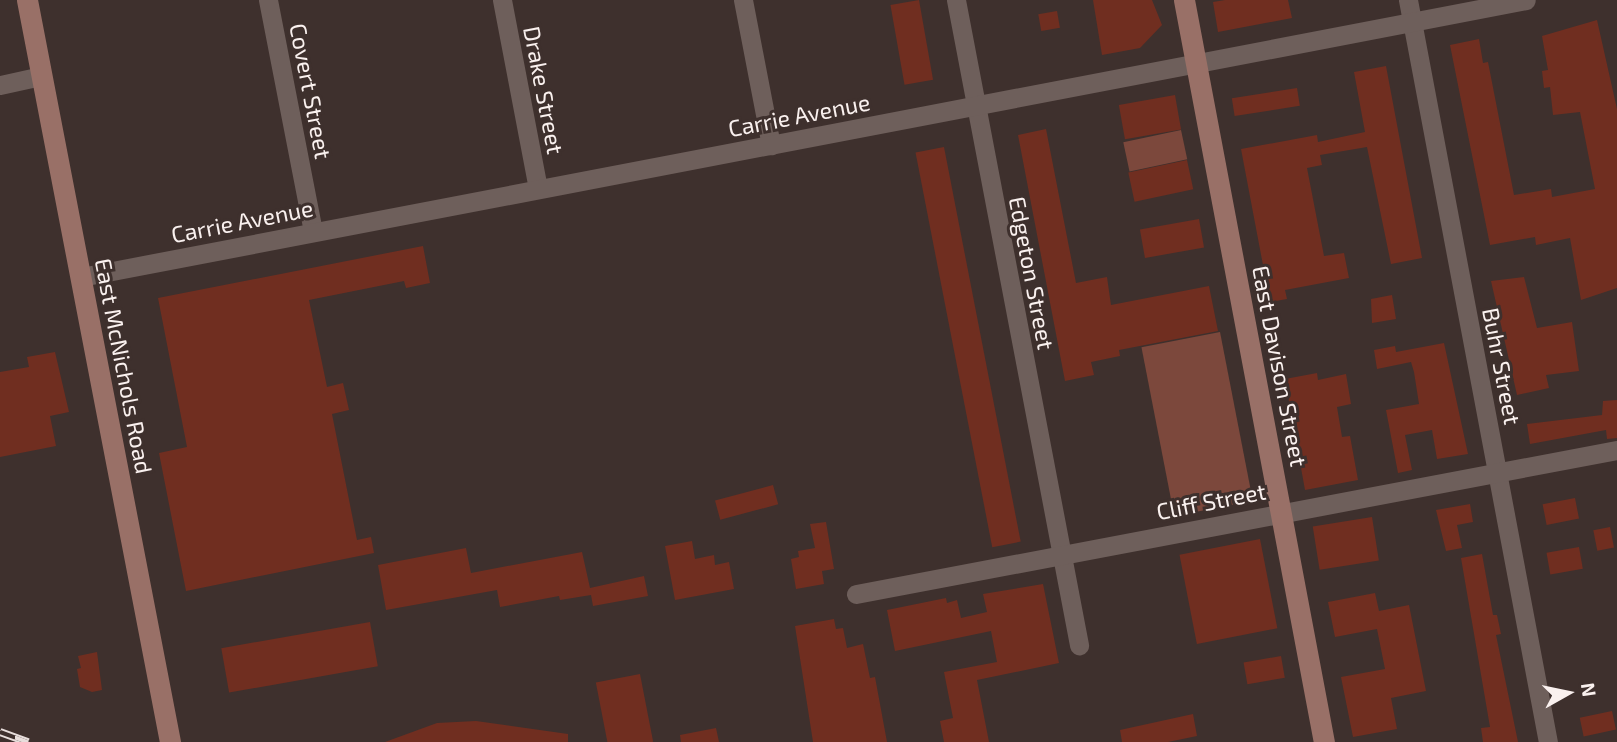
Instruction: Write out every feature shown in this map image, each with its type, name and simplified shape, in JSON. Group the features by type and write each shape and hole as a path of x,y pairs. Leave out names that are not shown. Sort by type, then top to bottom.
{"main road":[{"name":"East McNichols Road","path":"27,0 170,742"},
{"name":"East Davison Street","path":"1184,0 1324,742"}],"street":[{"name":"Covert Street","path":"268,0 313,232"},
{"name":"Drake Street","path":"502,0 538,189"},
{"path":"743,0 771,145"},
{"name":"Edgeton Street","path":"956,0 1079,645"},
{"name":"Buhr Street","path":"1408,0 1548,742"},
{"name":"Carrie Avenue","path":"81,277 1526,0"},
{"path":"0,85 41,76"},
{"name":"Cliff Street","path":"856,594 1617,450"}],"shaded area":[{"path":"1181,130 1187,159 1130,172 1123,142"},
{"path":"1220,332 1253,501 1174,516 1141,347"}],"building":[{"path":"919,0 933,80 905,85 890,5"},
{"path":"1093,0 1152,0 1162,25 1140,48 1102,55"},
{"path":"1288,0 1292,18 1218,32 1213,2"},
{"path":"1057,11 1060,28 1041,31 1038,14"},
{"path":"1597,20 1617,109 1617,288 1581,300 1570,238 1536,245 1535,237 1490,245 1450,45 1479,39 1483,63 1488,62 1514,195 1551,189 1552,197 1595,189 1580,112 1553,115 1550,87 1544,88 1542,71 1548,70 1542,36"},
{"path":"1386,66 1422,258 1391,264 1367,147 1320,155 1322,165 1307,168 1324,256 1344,253 1349,278 1285,290 1287,299 1270,302 1241,149 1317,135 1318,142 1365,132 1354,72"},
{"path":"1297,88 1300,106 1235,116 1232,98"},
{"path":"1175,95 1181,129 1125,139 1119,105"},
{"path":"1046,129 1076,283 1107,277 1111,305 1209,286 1218,331 1119,350 1120,356 1091,362 1094,375 1065,381 1018,135"},
{"path":"944,147 1021,542 992,547 916,153"},
{"path":"1187,160 1193,189 1135,202 1128,172"},
{"path":"1199,219 1204,248 1145,258 1140,229"},
{"path":"423,246 430,283 406,288 404,281 309,300 327,387 343,383 349,410 332,414 357,540 371,537 374,553 186,591 159,453 187,447 158,298"},
{"path":"1524,277 1537,328 1572,322 1579,371 1546,375 1549,388 1517,395 1491,281"},
{"path":"1392,295 1396,319 1372,323 1371,299"},
{"path":"1444,343 1468,454 1437,459 1432,430 1405,435 1412,470 1398,473 1386,410 1419,404 1414,372 1411,362 1377,369 1374,350 1395,346 1396,352"},
{"path":"55,352 69,412 50,416 56,446 0,457 0,372 29,367 27,357"},
{"path":"1317,373 1318,380 1346,374 1351,404 1337,407 1342,437 1350,436 1358,480 1305,490 1285,379"},
{"path":"1617,400 1617,438 1607,439 1606,430 1530,444 1527,424 1602,415 1603,401"},
{"path":"773,485 778,504 720,520 715,501"},
{"path":"1575,498 1579,519 1547,525 1543,504"},
{"path":"1470,504 1473,522 1457,525 1462,548 1446,551 1436,510"},
{"path":"1372,517 1379,560 1320,570 1313,526"},
{"path":"826,522 834,569 822,571 824,584 796,589 791,559 799,557 798,551 815,548 810,524"},
{"path":"1610,527 1614,548 1597,551 1593,530"},
{"path":"1260,539 1277,628 1197,644 1180,555"},
{"path":"692,541 695,559 714,555 715,565 729,562 734,589 675,600 665,546"},
{"path":"1579,547 1583,569 1550,574 1547,553"},
{"path":"466,548 471,573 582,552 590,588 644,576 648,596 593,606 591,595 560,600 559,596 500,607 497,590 386,610 378,565"},
{"path":"1482,554 1493,615 1497,615 1501,634 1496,635 1518,742 1483,742 1481,728 1490,727 1461,558"},
{"path":"1043,584 1059,663 977,680 989,742 944,742 940,721 953,718 944,672 997,662 991,631 895,651 887,610 946,598 947,603 957,600 961,618 987,612 983,594"},
{"path":"1375,593 1379,611 1409,605 1426,691 1391,698 1397,729 1353,737 1341,677 1385,669 1377,629 1335,637 1328,602"},
{"path":"834,619 836,629 843,628 847,648 863,644 870,678 875,677 887,742 813,742 795,626"},
{"path":"370,622 378,666 229,693 221,648"},
{"path":"97,652 102,690 92,692 80,687 77,669 81,668 78,656"},
{"path":"1281,656 1285,678 1247,684 1244,663"},
{"path":"640,674 653,742 607,742 596,683"},
{"path":"1612,711 1616,730 1584,736 1580,718"},
{"path":"1193,714 1197,736 1168,742 1122,742 1120,730"},
{"path":"476,721 568,734 568,742 385,742 437,723"},
{"path":"716,728 719,742 681,742 680,735"}],"railway":[{"path":"0,732 28,742"}]}
